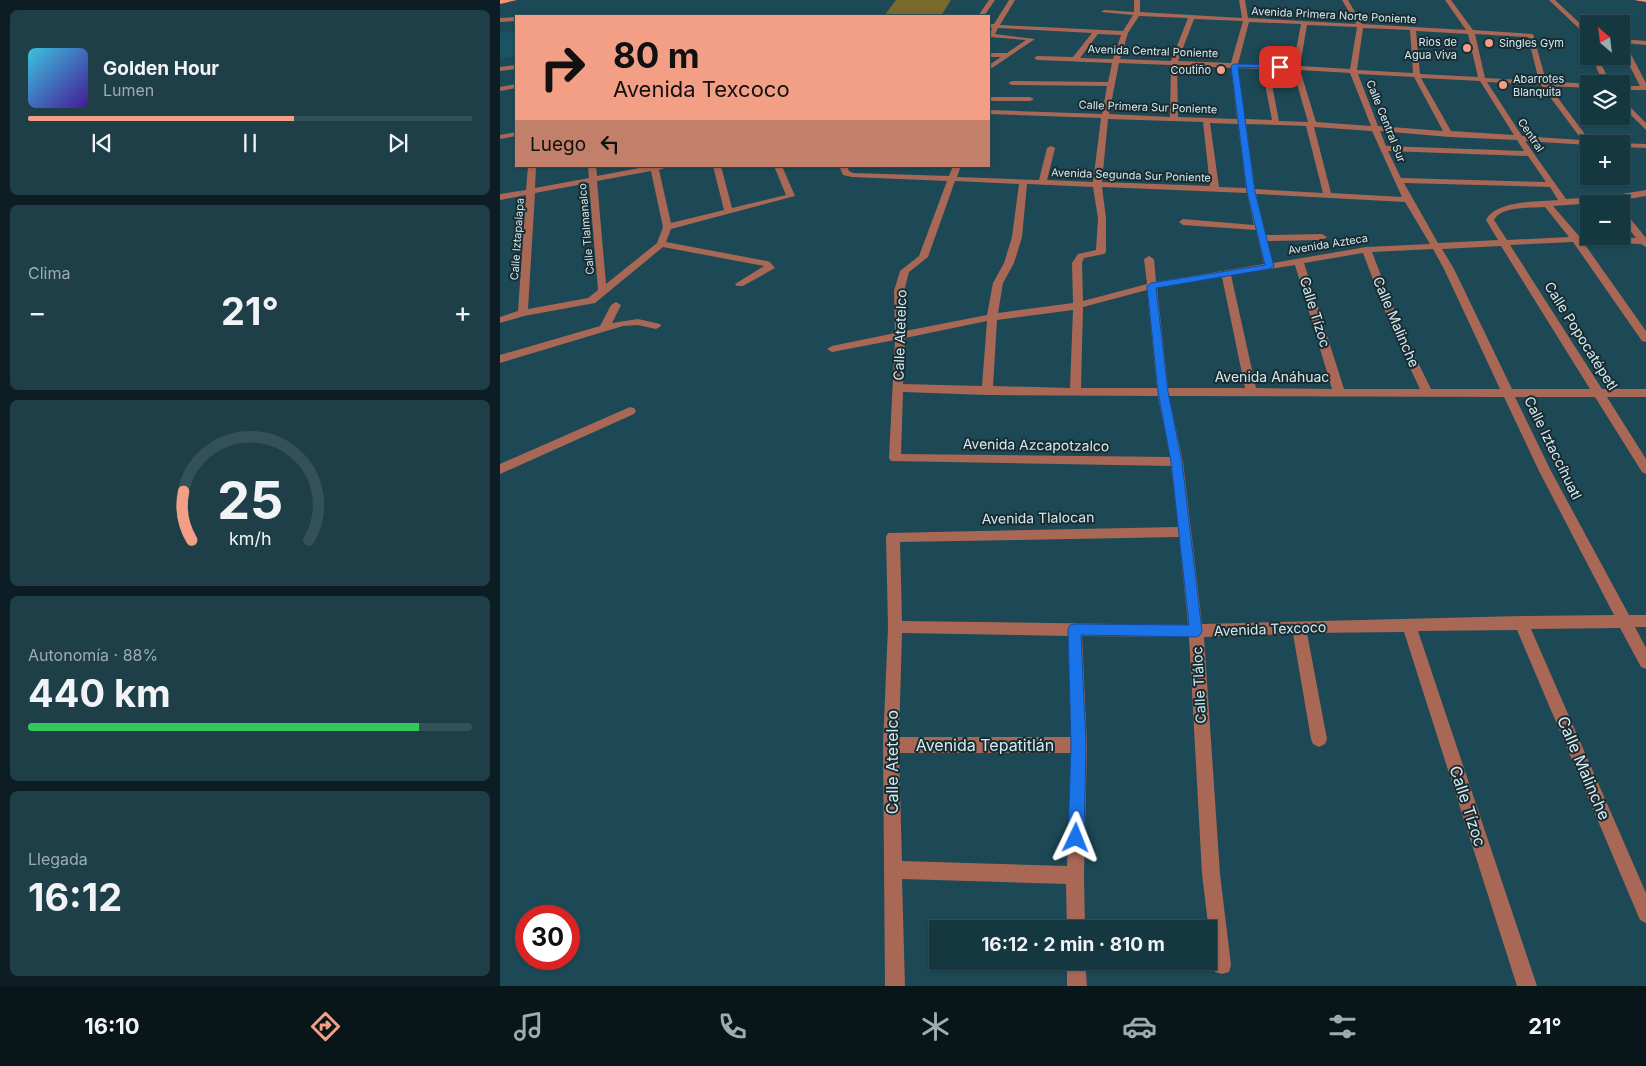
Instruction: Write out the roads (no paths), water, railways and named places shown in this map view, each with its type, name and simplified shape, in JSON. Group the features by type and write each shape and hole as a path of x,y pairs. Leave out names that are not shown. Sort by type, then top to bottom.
{"main road":[{"path":"500,2 514,0"},
{"path":"1637,0 1646,0"}],"street":[{"path":"982,15 992,0"},
{"path":"990,35 997,27 1012,0"},
{"path":"1075,392 1077,263 1081,256 1101,252 1102,218 1097,185 1105,116 1116,60 1125,33 1137,14 1137,0"},
{"path":"1242,0 1246,20 1234,66 1251,192 1269,267"},
{"path":"1345,0 1360,26"},
{"path":"1448,0 1471,32"},
{"path":"1552,0 1580,27"},
{"name":"Avenida Primera Norte Poniente","path":"1104,12 1531,35 1543,83"},
{"path":"1174,118 1174,62 1192,17"},
{"path":"500,20 515,19"},
{"path":"1304,23 1296,68 1328,196"},
{"path":"990,26 1125,33"},
{"name":"Calle Central Sur","path":"1360,26 1353,71 1383,148 1408,200 1435,246"},
{"path":"1412,29 1417,76 1449,135"},
{"path":"1076,58 1096,32"},
{"name":"Central","path":"1471,32 1482,79 1519,138 1564,202"},
{"path":"990,35 1032,39 990,67"},
{"path":"1630,42 1646,42"},
{"path":"990,55 1007,55"},
{"name":"Avenida Central Poniente","path":"1037,58 1076,58 1296,68 1580,85"},
{"path":"1630,59 1645,88 1630,88"},
{"path":"500,69 515,67"},
{"path":"1265,67 1276,124"},
{"path":"1543,83 1582,135"},
{"path":"1012,84 1110,87"},
{"path":"500,89 515,86"},
{"path":"990,98 1030,99"},
{"path":"1630,110 1646,128"},
{"name":"Calle Primera Sur Poniente","path":"990,112 1311,124 1449,135 1580,142"},
{"path":"1206,120 1215,189"},
{"path":"500,137 515,134"},
{"path":"1630,145 1646,146"},
{"path":"1042,183 1051,148"},
{"path":"1383,148 1530,154"},
{"name":"Calle Iztapalapa","path":"523,313 532,167"},
{"name":"Calle Tlalmanalco","path":"592,167 602,289"},
{"path":"500,197 654,167 667,227 661,244 602,289 591,301 523,313 500,320"},
{"path":"718,167 729,212"},
{"path":"667,227 791,196 778,167"},
{"name":"Avenida Segunda Sur Poniente","path":"844,167 846,173 852,175 1215,189 1408,200"},
{"name":"Calle Atetelco","path":"895,458 900,334 899,291 905,271 923,257 957,167"},
{"path":"1398,180 1553,185"},
{"path":"987,391 992,317 998,283 1010,263 1017,237 1023,183"},
{"path":"1630,197 1646,194"},
{"path":"1580,202 1548,205 1576,239 1646,339"},
{"name":"Calle Popocatépetl","path":"1548,205 1502,209 1493,214 1490,220 1646,469"},
{"path":"1183,222 1262,233 1322,237"},
{"path":"1630,224 1645,242"},
{"name":"Avenida Azteca","path":"832,349 992,317 1077,306 1151,286 1366,250 1576,239 1645,242"},
{"path":"661,244 767,264 770,268 740,284"},
{"name":"Calle Iztaccíhuatl","path":"1435,246 1449,269 1545,471 1646,662"},
{"name":"Calle Malinche","path":"1366,250 1397,330 1428,393"},
{"name":"Calle Tláloc","path":"1149,259 1163,392 1177,462 1196,631 1211,874 1222,965"},
{"name":"Calle Tízoc","path":"1299,261 1339,392"},
{"path":"1226,273 1251,392"},
{"path":"604,328 616,306"},
{"path":"500,359 604,328 638,322 656,326"},
{"name":"Avenida Anáhuac","path":"898,388 1075,392 1646,393"},
{"path":"500,469 630,411"},
{"name":"Avenida Azcapotzalco","path":"895,458 1177,462"},
{"name":"Avenida Tlalocan","path":"893,537 1184,532"},
{"name":"Calle Atetelco","path":"893,537 895,627 891,745 895,986"},
{"name":"Avenida Texcoco","path":"895,627 1196,631 1521,622 1646,621"},
{"name":"Calle Malinche","path":"1521,622 1646,914"},
{"name":"Calle Tízoc","path":"1409,626 1527,986"},
{"path":"1299,627 1319,738"},
{"path":"1075,629 1078,745 1076,920"},
{"name":"Avenida Tepatitlán","path":"891,745 1078,745"},
{"path":"892,870 1075,875"},
{"path":"1076,970 1077,986"}],"place":[{"name":"Singles Gym","path":"1489,43"},
{"name":"Rios de Agua Viva","path":"1467,48"},
{"name":"Coutiño","path":"1221,70"},
{"name":"Abarrotes Blanquita","path":"1503,85"}]}
